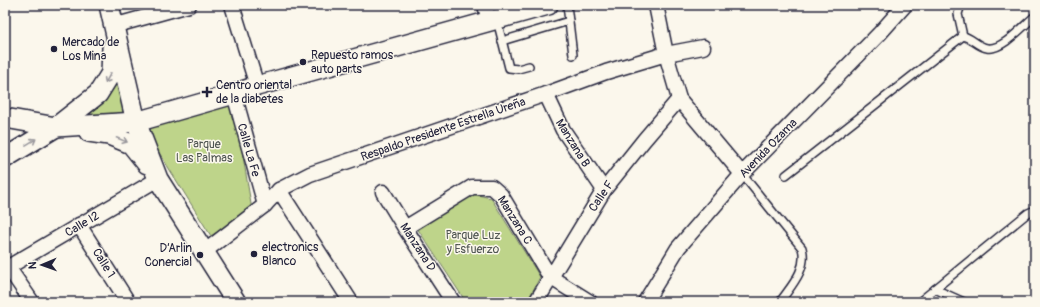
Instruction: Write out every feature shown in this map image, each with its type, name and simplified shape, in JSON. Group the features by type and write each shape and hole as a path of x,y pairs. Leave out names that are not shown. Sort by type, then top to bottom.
{"main road":[{"path":"109,5 136,122 158,179"},
{"path":"56,127 136,122 234,94 490,15 548,5"},
{"path":"5,158 56,127 98,94 111,73 114,26"},
{"path":"5,118 109,135 132,144 158,179 236,302"}],"street":[{"path":"114,26 189,5"},
{"path":"232,5 257,86"},
{"path":"656,5 666,54 679,99 742,174"},
{"name":"Avenida Ozama","path":"645,302 678,248 742,174 880,33 905,5"},
{"name":"Respaldo Presidente Estrella Ureña","path":"204,252 265,205 279,190 310,174 546,94 606,72 666,54 703,47"},
{"name":"Calle La Fe","path":"234,94 265,205"},
{"name":"Manzana B","path":"546,94 563,130 604,190"},
{"name":"Calle F","path":"536,302 604,190 679,99"},
{"name":"Calle I2","path":"7,268 158,179"},
{"name":"Manzana C","path":"405,228 472,187 492,188 501,195 550,277 590,302"},
{"path":"279,190 351,302"},
{"name":"Manzana D","path":"383,192 453,302"},
{"name":"Calle 1","path":"79,225 128,302"},
{"path":"7,268 32,302"}],"lane":[{"path":"567,5 573,55"},
{"path":"961,5 958,14 963,36"},
{"path":"490,15 502,42 509,68 518,69 528,66"},
{"path":"963,36 968,37 977,45 989,49 1002,45 1035,16"},
{"path":"502,42 569,21"},
{"path":"786,175 963,36"},
{"path":"742,174 802,248 804,254 799,276 780,302"},
{"path":"919,302 1028,214 1035,210"},
{"path":"935,289 964,302"}],"green space":[{"path":"117,78 129,115 82,118"},
{"name":"Parque Las Palmas","path":"234,103 252,210 211,236 150,138 146,128"},
{"name":"Parque Luz y Esfuerzo","path":"473,194 491,198 540,277 527,302 466,302 417,228"}],"place":[{"name":"Mercado de Los Mina","path":"54,49"},
{"name":"Repuesto ramos auto parts","path":"303,62"},
{"name":"Centro oriental de la diabetes","path":"207,92"},
{"name":"electronics Blanco","path":"254,254"},
{"name":"D’Arlin Conercial","path":"200,255"}]}
